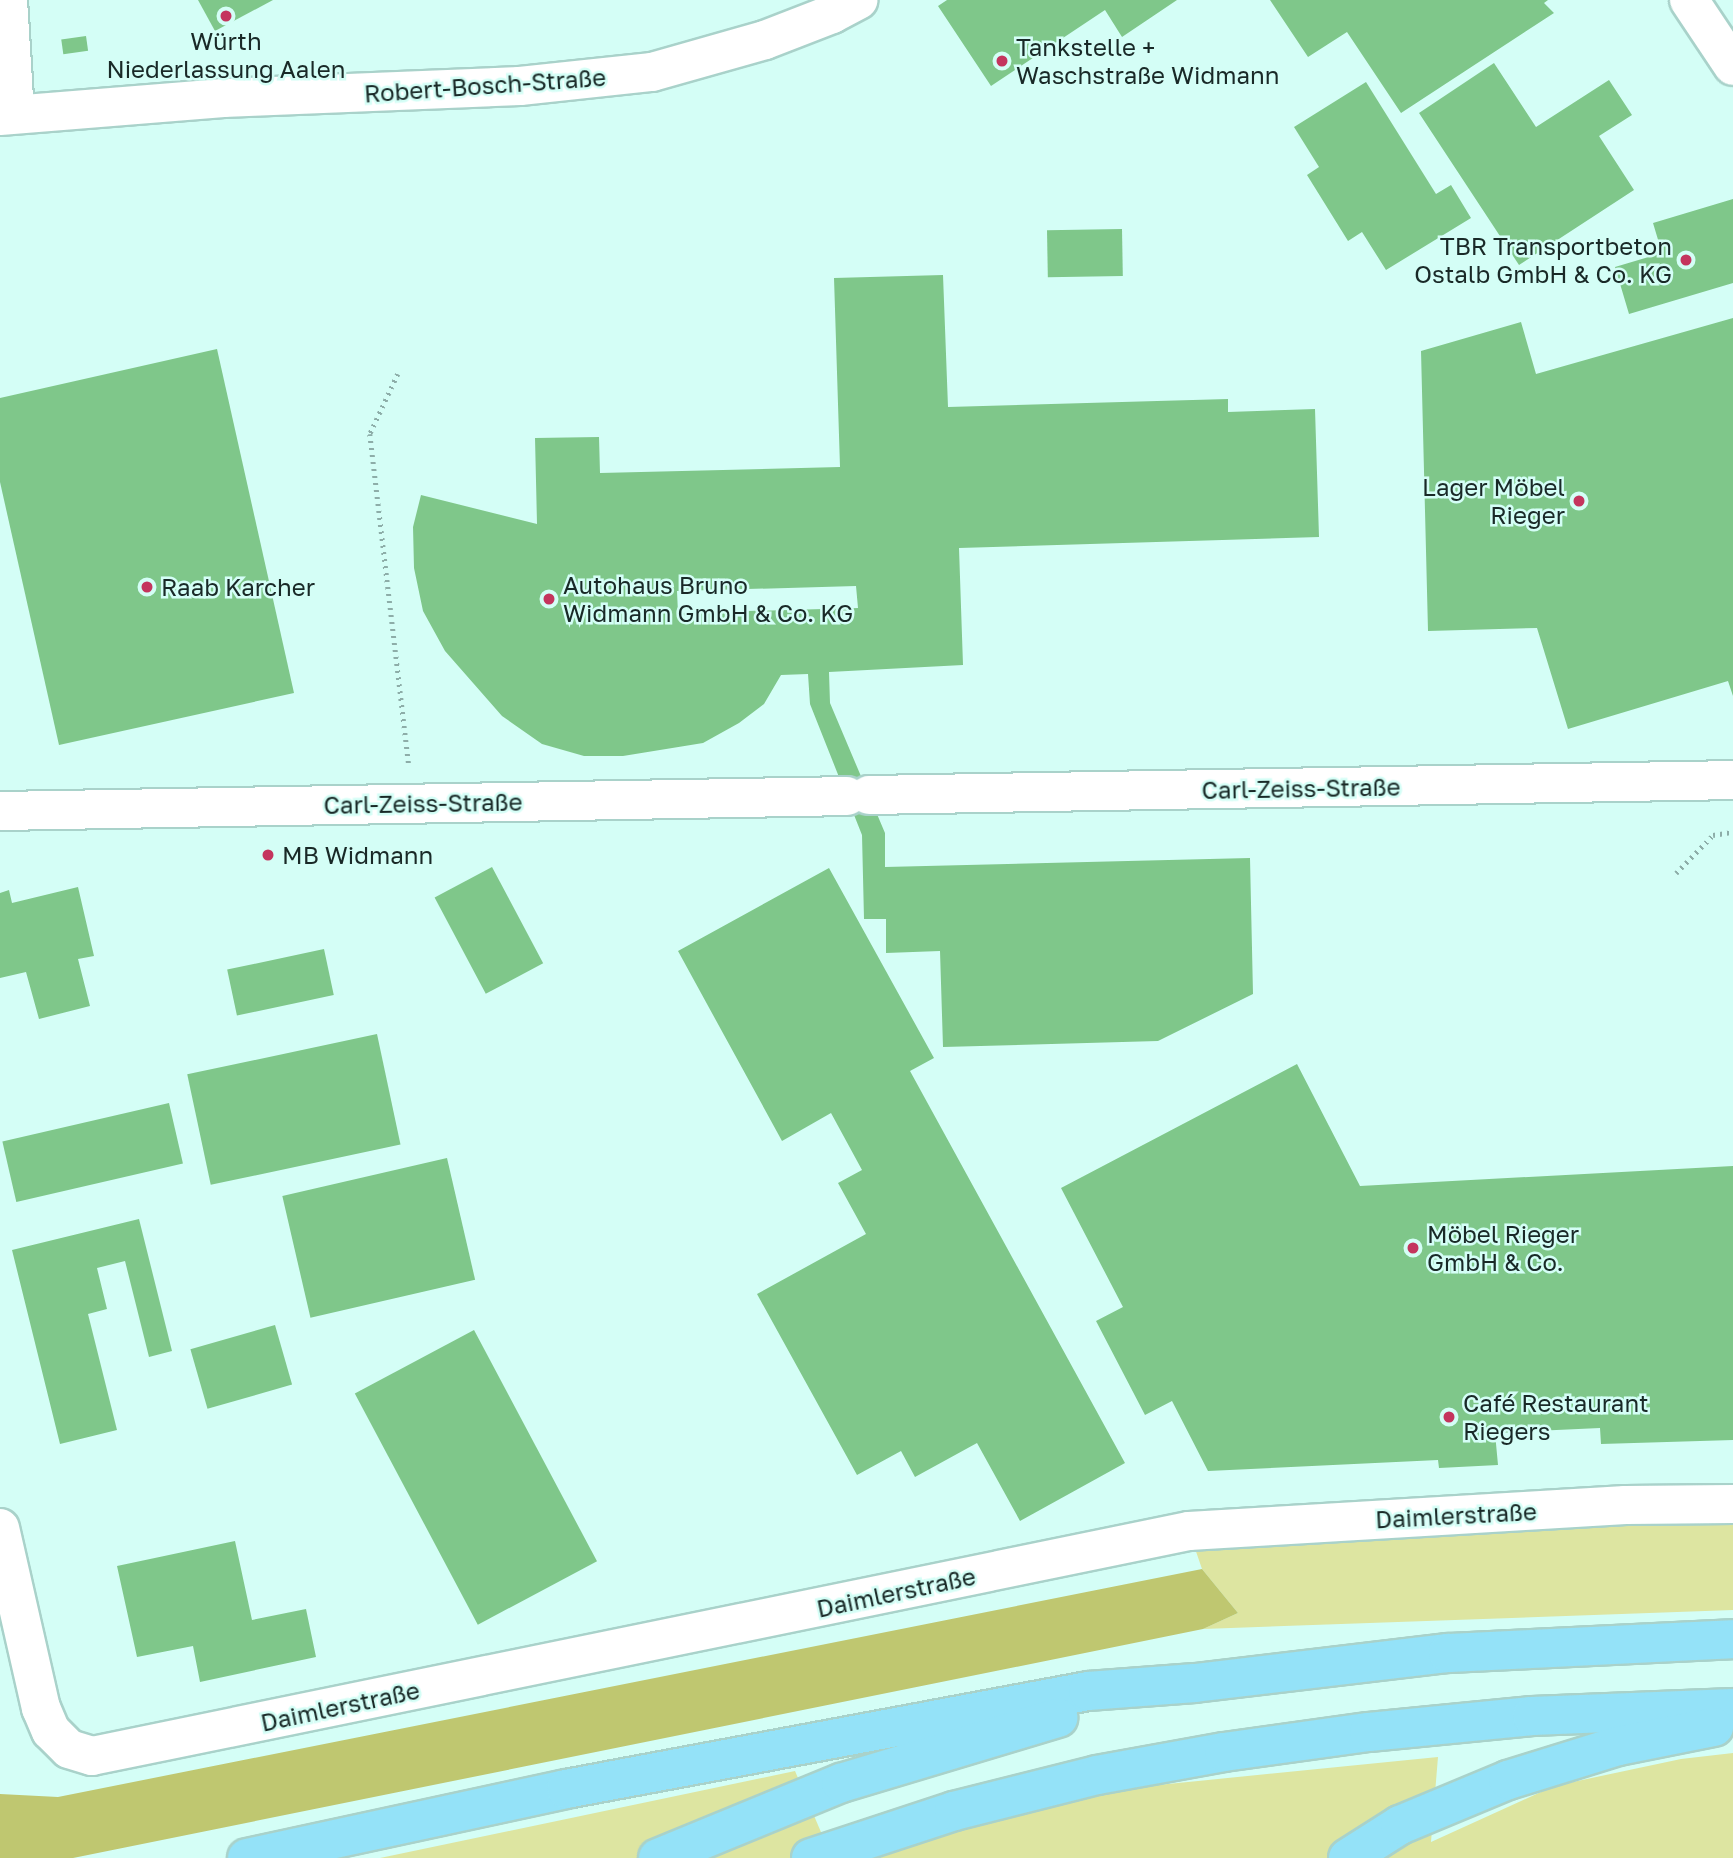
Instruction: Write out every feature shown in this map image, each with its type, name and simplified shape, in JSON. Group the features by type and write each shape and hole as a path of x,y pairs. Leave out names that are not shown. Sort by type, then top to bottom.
{"highway":[{"path":"247,1858 566,1789 1088,1690 1195,1683 1448,1653 1733,1639"},
{"path":"658,1858 841,1783 1028,1726 1195,1683"},
{"path":"811,1858 954,1811 1097,1776 1224,1752 1369,1732 1532,1716 1733,1707"},
{"path":"1348,1858 1400,1825 1508,1780 1619,1746 1733,1723"}],"street":[{"name":"Robert-Bosch-Straße","path":"8,0 8,114 223,98 520,86 652,72 765,40 832,14 858,0"},
{"path":"1689,0 1733,66"},
{"name":"Carl-Zeiss-Straße","path":"0,811 1733,780"},
{"name":"Daimlerstraße","path":"0,1528 41,1708 51,1731 69,1749 92,1756 108,1755 1189,1531 1625,1505 1733,1504"}],"path":[{"path":"398,374 370,434 414,804"},
{"path":"1676,873 1713,835 1733,832"}],"green space":[{"path":"1733,1504 1733,1610 1203,1629 1238,1613 1202,1569 1189,1531"},
{"path":"1202,1569 1238,1613 1203,1629 73,1858 0,1858 0,1794 58,1797"},
{"path":"1733,1753 1733,1858 862,1858 1108,1790 1438,1757 1431,1842 1554,1786 1681,1759"},
{"path":"795,1771 832,1858 380,1858"}],"building":[{"name":"Würth Niederlassung Aalen","path":"198,0 273,0 215,31"},
{"name":"Tankstelle + Waschstraße Widmann","path":"947,0 1177,0 1122,37 1105,10 991,86 938,6"},
{"path":"1270,0 1548,0 1544,3 1554,13 1401,113 1347,32 1308,57"},
{"path":"86,36 88,51 63,54 61,39"},
{"path":"1494,63 1536,127 1609,80 1632,115 1599,136 1634,190 1519,265 1419,113"},
{"path":"1366,82 1436,194 1451,185 1471,218 1386,270 1362,232 1348,241 1307,175 1319,167 1294,127"},
{"name":"TBR Transportbeton Ostalb GmbH & Co. KG","path":"1733,199 1733,283 1629,314 1615,267 1662,253 1653,223"},
{"path":"1122,229 1123,276 1048,277 1047,230"},
{"path":"943,275 948,407 1228,399 1228,412 1315,409 1319,537 959,548 963,665 829,672 830,703 885,833 885,867 1250,858 1253,994 1158,1041 943,1047 940,951 886,953 886,919 864,919 862,835 810,704 808,674 781,675 764,704 739,723 703,743 623,756 584,756 542,744 502,716 445,651 423,611 414,568 413,527 421,495 537,524 535,438 599,437 600,473 840,467 834,278","holes":["856,586 858,608 678,613 677,591"]},
{"name":"Lager Möbel Rieger","path":"1733,318 1733,696 1728,681 1568,729 1537,628 1428,631 1421,351 1521,322 1536,374"},
{"name":"Raab Karcher","path":"217,349 294,693 59,745 0,482 0,398"},
{"path":"492,867 543,963 486,994 435,898"},
{"path":"829,868 934,1058 910,1071 1125,1463 1020,1521 977,1443 915,1477 901,1451 857,1475 757,1294 866,1234 838,1183 862,1170 831,1113 782,1141 678,951"},
{"path":"78,887 94,956 78,959 90,1006 39,1019 26,972 0,978 0,893 9,890 12,903"},
{"path":"324,949 334,995 237,1016 227,970"},
{"path":"377,1034 400,1145 211,1185 187,1074"},
{"name":"Möbel Rieger GmbH & Co.","path":"1297,1064 1360,1186 1733,1166 1733,1440 1601,1444 1600,1428 1495,1433 1498,1465 1439,1468 1438,1460 1208,1471 1172,1401 1145,1415 1096,1321 1123,1307 1061,1188"},
{"path":"169,1103 183,1163 16,1202 2,1141"},
{"path":"447,1158 475,1280 310,1318 282,1196"},
{"path":"139,1219 172,1351 149,1357 125,1261 97,1268 107,1309 88,1314 117,1430 60,1444 12,1250"},
{"path":"275,1325 292,1385 207,1409 190,1349"},
{"path":"474,1330 597,1561 478,1625 355,1393"},
{"path":"235,1541 252,1620 306,1609 316,1657 200,1682 193,1646 137,1657 117,1566"}],"place":[{"name":"Würth Niederlassung Aalen","path":"226,16"},
{"name":"Tankstelle + Waschstraße Widmann","path":"1002,61"},
{"name":"TBR Transportbeton Ostalb GmbH & Co. KG","path":"1686,260"},
{"name":"Lager Möbel Rieger","path":"1579,501"},
{"name":"Raab Karcher","path":"147,587"},
{"name":"Autohaus Bruno Widmann GmbH & Co. KG","path":"549,599"},
{"name":"MB Widmann","path":"268,855"},
{"name":"Möbel Rieger GmbH & Co.","path":"1413,1248"},
{"name":"Café Restaurant Riegers","path":"1449,1417"}]}
